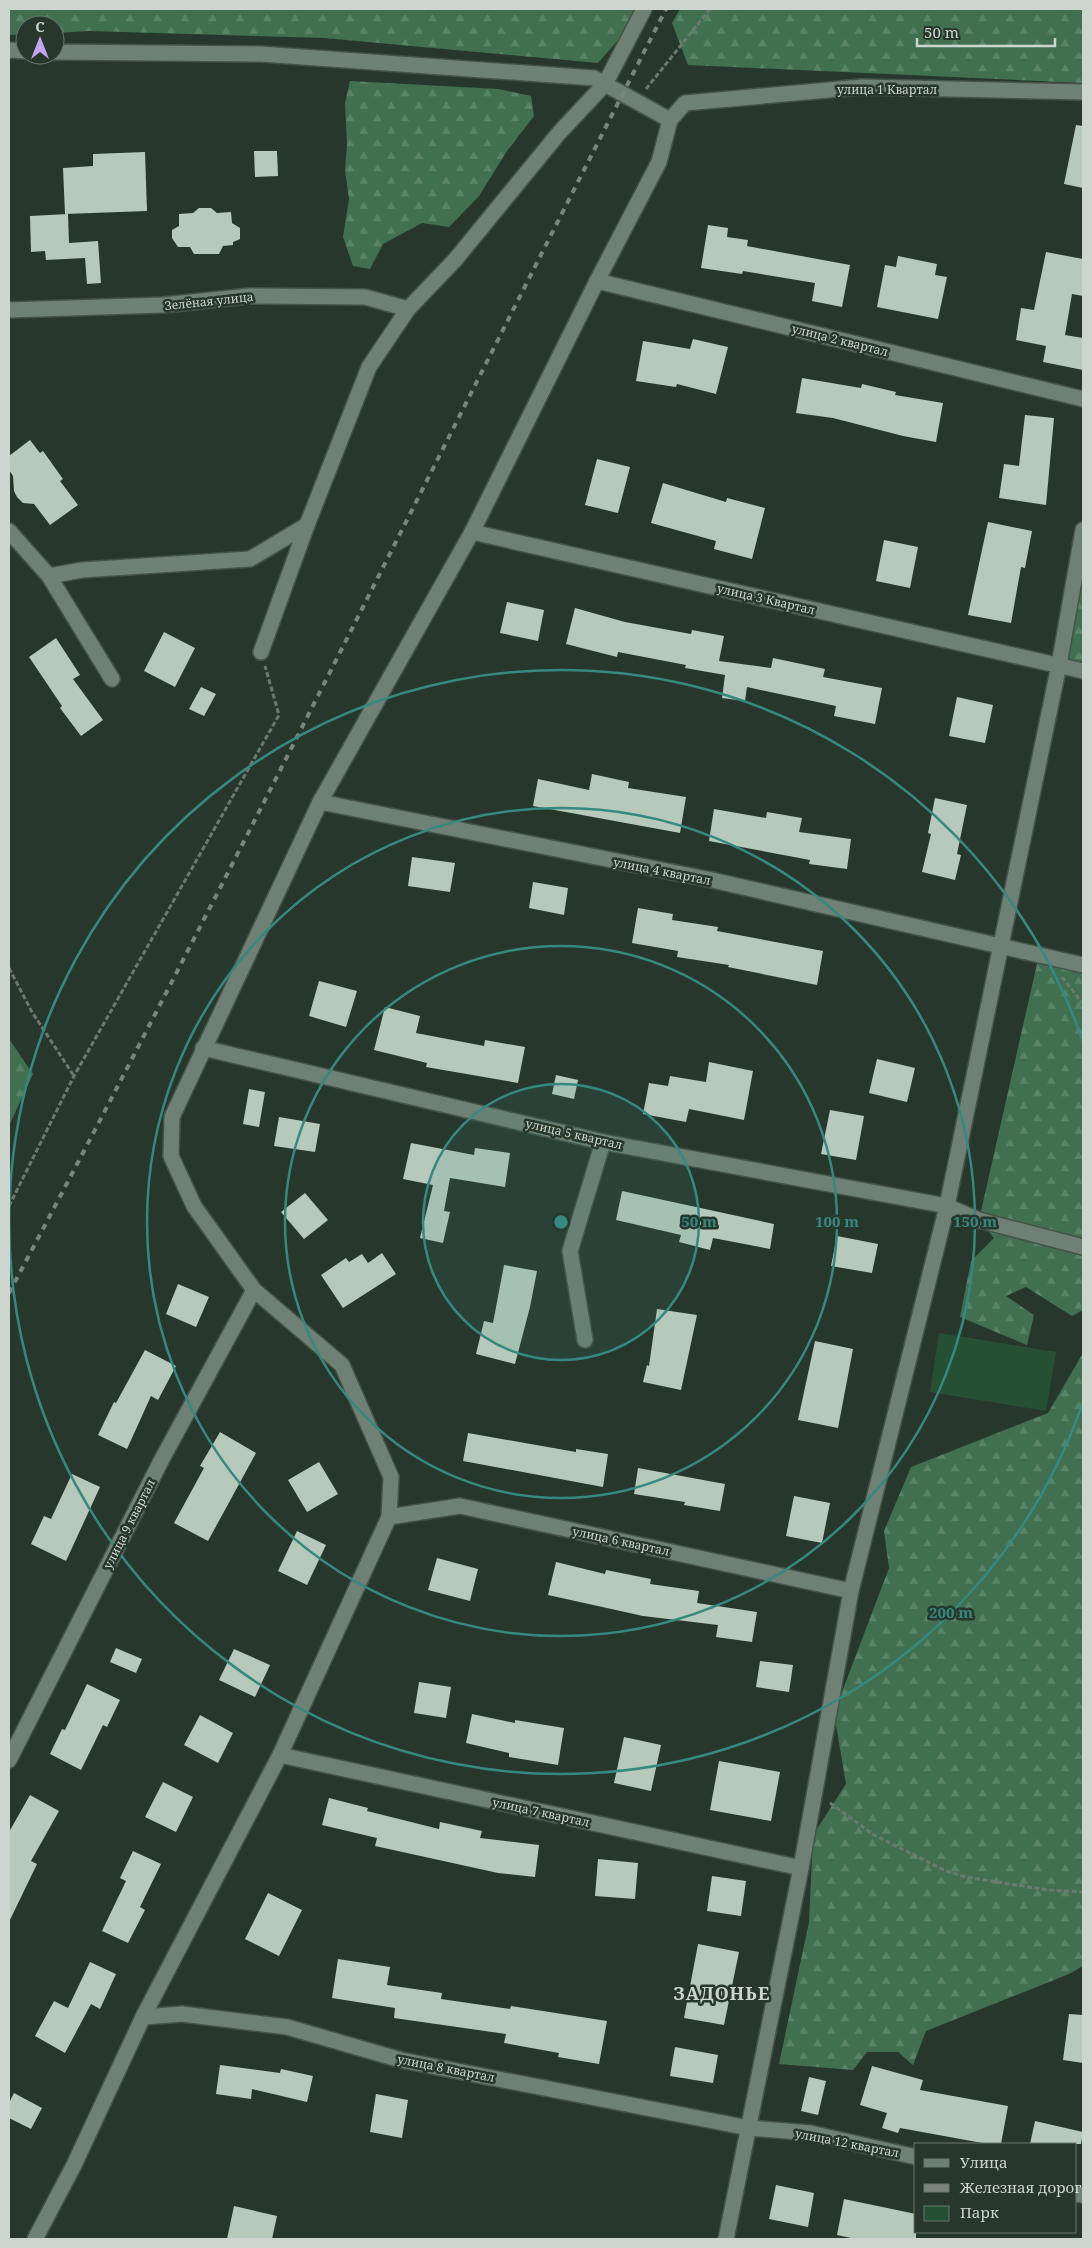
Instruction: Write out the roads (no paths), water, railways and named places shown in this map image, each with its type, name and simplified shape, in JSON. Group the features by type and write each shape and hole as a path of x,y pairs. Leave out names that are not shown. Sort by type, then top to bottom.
{"street":[{"path":"261,652 307,525 369,367 408,309 455,260 559,133 605,84 644,9"},
{"path":"35,2239 74,2165 143,2018 280,1756 389,1517 392,1477 342,1365 254,1290 194,1206 171,1156 172,1117 320,802 472,532 597,281 660,162 670,120 594,78 261,54 65,52"},
{"name":"улица 1 Квартал","path":"670,120 685,103 862,87 1083,92"},
{"name":"улица 2 квартал","path":"597,281 1083,399"},
{"name":"Зелёная улица","path":"9,310 162,305 249,296 365,297 408,309"},
{"path":"50,576 82,570 250,560 307,525"},
{"path":"726,2239 801,1868 852,1591 947,1206 1059,666 1083,530"},
{"path":"9,531 50,576 112,679"},
{"name":"улица 3 Квартал","path":"472,532 1083,671"},
{"name":"улица 4 квартал","path":"320,802 712,880 1083,964"},
{"name":"улица 5 квартал","path":"203,1048 603,1142 947,1206 979,1220 1083,1247"},
{"path":"585,1340 570,1251 603,1142"},
{"name":"улица 9 квартал","path":"9,1760 162,1459 254,1290"},
{"name":"улица 6 квартал","path":"389,1517 460,1506 852,1591"},
{"name":"улица 7 квартал","path":"280,1756 801,1868"},
{"name":"улица 8 квартал","path":"143,2018 182,2014 287,2027 401,2060 749,2128"},
{"name":"улица 12 квартал","path":"749,2128 810,2133 914,2157"}],"railway":[{"path":"9,1293 258,813 666,9"}],"district":[{"name":"ЗАДОНЬЕ","path":"722,1993"}]}
